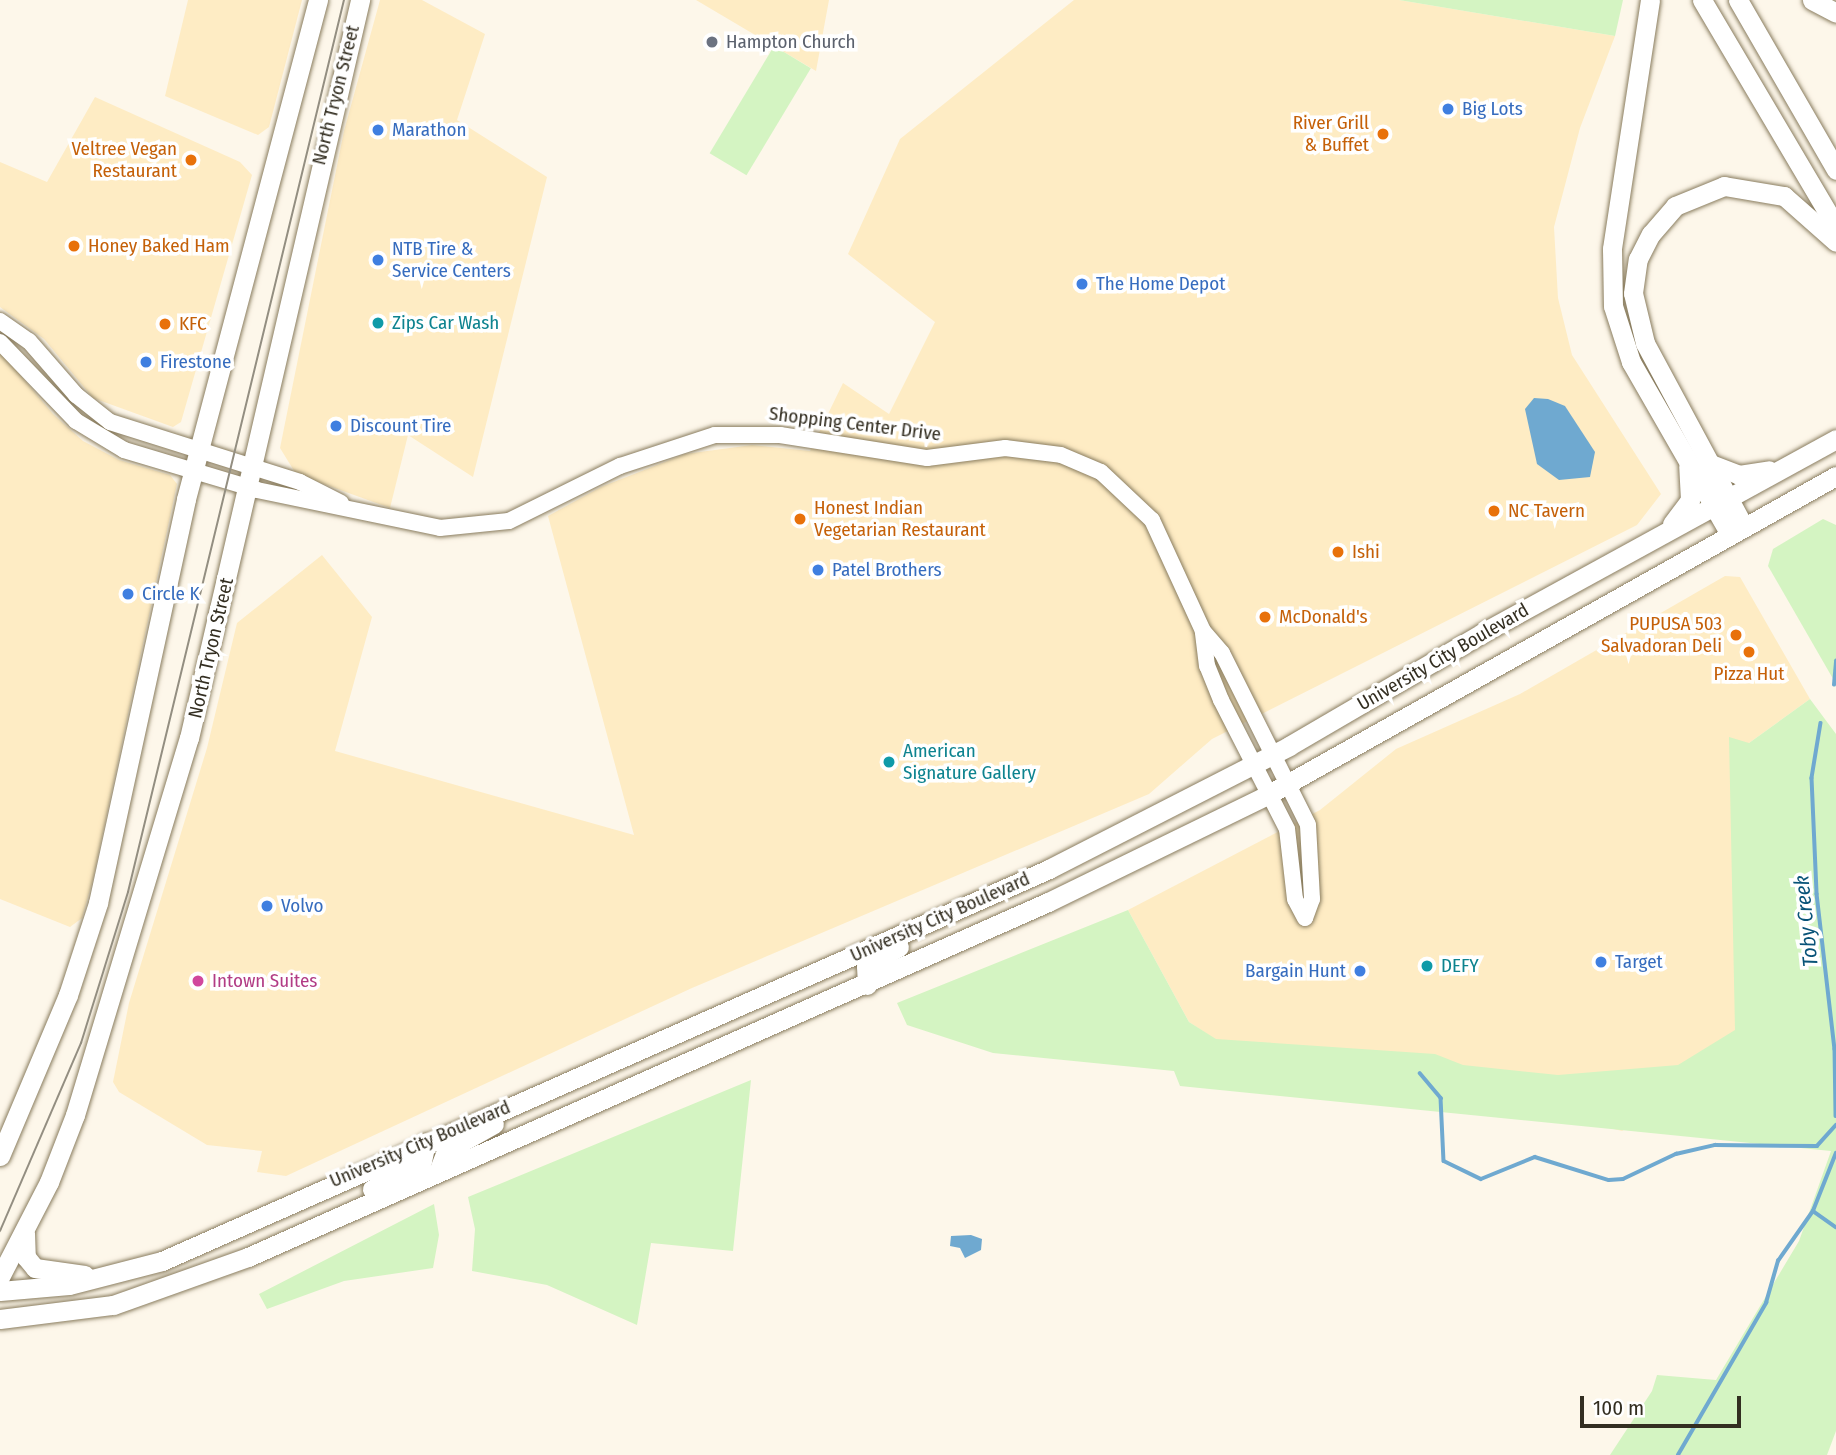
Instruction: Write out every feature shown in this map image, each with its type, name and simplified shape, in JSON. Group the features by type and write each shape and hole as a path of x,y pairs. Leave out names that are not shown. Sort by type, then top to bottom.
{"main road":[{"path":"0,1156 68,995 98,903 197,461 318,0"},
{"name":"North Tryon Street","path":"0,1277 26,1228 75,1115 109,1012 189,738 256,468 317,172 360,0"},
{"path":"1650,0 1612,250 1612,288 1630,362 1687,458 1722,503 1737,530"},
{"path":"1702,0 1836,227"},
{"path":"1738,0 1836,170"},
{"path":"1812,0 1836,13"},
{"path":"1722,503 1710,464 1650,355 1637,319 1634,276 1646,242 1662,219 1690,197 1740,185 1784,196 1836,242"},
{"name":"University City Boulevard","path":"0,1291 124,1273 194,1248 426,1142 949,914 1107,841 1272,755 1664,532 1836,439"},
{"path":"1664,532 1690,500 1687,458"},
{"path":"1710,464 1739,475 1790,464"},
{"name":"University City Boulevard","path":"0,1319 86,1311 154,1293 320,1226 867,985 1269,794 1836,476"},
{"path":"867,985 866,966 949,914"},
{"path":"438,1172 446,1151 548,1088"},
{"path":"320,1226 343,1204 422,1161 426,1142"},
{"path":"26,1228 25,1252 37,1270 124,1273"},
{"path":"0,1328 20,1318"}],"street":[{"path":"0,321 42,353 100,416 197,461"},
{"path":"0,342 94,435 131,453 197,461"},
{"name":"Shopping Center Drive","path":"197,461 224,480 251,488 344,504 440,528 491,526 541,508 653,452 728,434 780,435 933,458 1028,449 1093,468 1146,513 1170,548 1203,631 1207,666 1289,836 1295,899 1305,918 1312,899 1309,831 1222,653 1203,631"},
{"name":"Shopping Center Drive","path":"197,461 228,461 256,468 314,487 344,504"}],"shaded area":[{"path":"188,0 302,0 269,127 258,135 165,96"},
{"path":"380,0 422,0 485,34 457,120 547,177 473,477 408,435 390,508 296,474 280,448 344,131"},
{"path":"696,0 829,0 816,71 811,68"},
{"path":"1074,0 1399,0 1615,36 1580,128 1554,227 1558,298 1572,355 1661,494 1637,525 1212,739 1149,794 692,988 286,1176 257,1172 262,1151 207,1145 119,1092 113,1082 129,1003 207,748 237,623 322,555 372,617 335,751 634,835 548,516 601,487 685,454 752,445 810,451 843,383 889,414 935,322 848,254 900,139"},
{"path":"95,97 240,162 252,175 181,422 173,427 93,398 44,339 0,307 0,162 47,182"},
{"path":"0,351 53,414 83,441 119,460 170,475 177,484 93,879 82,918 70,927 0,899"},
{"path":"1725,576 1740,577 1810,699 1749,743 1751,1048 1622,1131 1291,1047 1216,1040 1189,1022 1128,910 1320,810 1396,749 1520,694"}],"green space":[{"path":"1399,0 1623,0 1615,36"},
{"path":"774,46 811,68 746,175 710,153"},
{"path":"1823,519 1836,525 1836,684 1768,566 1773,549"},
{"path":"1810,699 1836,734 1836,1431 1827,1455 1610,1455 1652,1391 1657,1375 1716,1380 1799,1241 1831,1151 1180,1086 1174,1071 993,1053 907,1025 897,1003 1128,910 1189,1022 1216,1039 1435,1054 1463,1065 1558,1075 1678,1065 1735,1030 1729,737 1749,743"},
{"path":"751,1080 733,1251 651,1243 637,1325 547,1285 472,1271 475,1229 468,1197"},
{"path":"434,1204 439,1235 433,1268 344,1281 267,1309 259,1294"}],"water":[{"path":"1534,398 1548,399 1565,406 1595,452 1590,477 1559,480 1537,464 1525,409"},
{"path":"971,1235 982,1239 981,1250 965,1258 960,1248 950,1246 951,1236"}],"waterway":[{"name":"Toby Creek","path":"1834,685 1836,661"},
{"name":"Toby Creek","path":"1821,723 1812,778 1817,894 1835,1049 1836,1116"},
{"path":"1420,1073 1441,1098 1444,1161 1481,1179 1535,1157 1609,1180 1623,1179 1676,1154 1715,1145 1817,1146 1836,1125"},
{"name":"Toby Creek","path":"1678,1455 1766,1303 1778,1261 1813,1211 1836,1153"},
{"path":"1813,1211 1836,1227"}],"tram line":[{"path":"0,1231 81,1043 128,892 344,0"}],"place":[{"name":"Hampton Church","path":"712,42"},
{"name":"Big Lots","path":"1448,109"},
{"name":"Marathon","path":"378,130"},
{"name":"River Grill & Buffet","path":"1383,134"},
{"name":"Veltree Vegan Restaurant","path":"191,160"},
{"name":"Honey Baked Ham","path":"74,246"},
{"name":"NTB Tire & Service Centers","path":"378,260"},
{"name":"The Home Depot","path":"1082,284"},
{"name":"Zips Car Wash","path":"378,323"},
{"name":"KFC","path":"165,324"},
{"name":"Firestone","path":"146,362"},
{"name":"Discount Tire","path":"336,426"},
{"name":"NC Tavern","path":"1494,511"},
{"name":"Honest Indian Vegetarian Restaurant","path":"800,519"},
{"name":"Ishi","path":"1338,552"},
{"name":"Patel Brothers","path":"818,570"},
{"name":"Circle K","path":"128,594"},
{"name":"McDonald's","path":"1265,617"},
{"name":"PUPUSA 503 Salvadoran Deli","path":"1736,635"},
{"name":"Pizza Hut","path":"1749,652"},
{"name":"American Signature Gallery","path":"889,762"},
{"name":"Volvo","path":"267,906"},
{"name":"Target","path":"1601,962"},
{"name":"DEFY","path":"1427,966"},
{"name":"Bargain Hunt","path":"1360,971"},
{"name":"Intown Suites","path":"198,981"}]}
